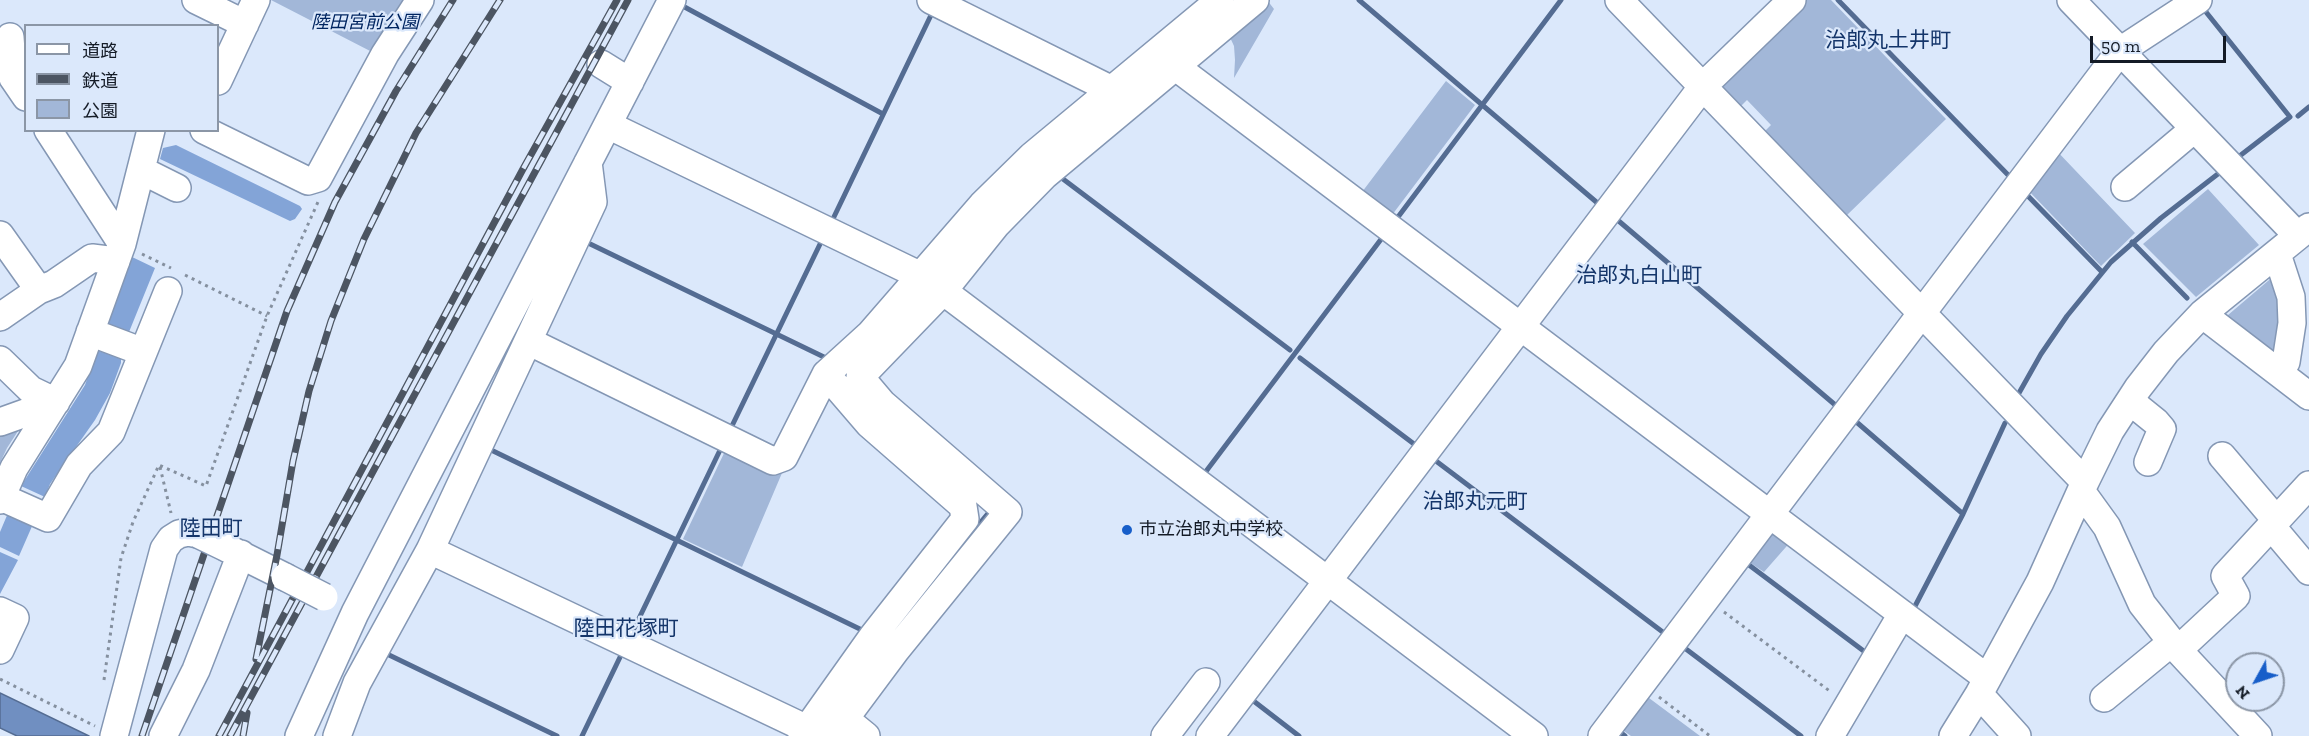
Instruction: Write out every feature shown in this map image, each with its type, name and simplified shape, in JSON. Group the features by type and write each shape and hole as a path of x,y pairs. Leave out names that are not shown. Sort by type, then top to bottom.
{"street":[{"path":"196,0 251,12 219,79"},
{"path":"208,132 308,181 318,178 385,54 420,0"},
{"path":"300,736 355,613 672,0"},
{"path":"931,0 1112,90"},
{"path":"813,734 896,650 1008,512 882,403 860,377 933,284 982,205 1032,156 1220,0"},
{"path":"528,341 773,461 784,457 826,374 870,334 933,284 1044,176 1255,0"},
{"path":"1619,0 1922,313 2083,486 2107,527 2142,604 2175,646 2258,736"},
{"path":"1210,736 1703,86 1792,0"},
{"path":"1953,736 2040,582 2110,431 2130,401 2166,352 2202,314 2306,230 2194,129 2071,0"},
{"path":"1602,736 2120,51 2198,0"},
{"path":"12,38 13,88"},
{"path":"601,64 630,82"},
{"path":"1176,67 1902,614 1983,686 2017,736"},
{"path":"608,125 933,284 1534,736"},
{"path":"2125,187 2194,129"},
{"path":"49,132 119,252"},
{"path":"150,132 119,252 78,366 14,468 1,498 48,518 79,465 111,432 175,279"},
{"path":"337,736 357,683 430,550 593,202 588,162"},
{"path":"141,170 177,188"},
{"path":"0,236 39,290"},
{"path":"0,317 92,258 119,252"},
{"path":"2277,254 2291,297 2292,323 2286,362 2279,373"},
{"path":"2202,314 2309,396"},
{"path":"90,332 143,352"},
{"path":"0,360 31,390 56,402"},
{"path":"813,734 873,636 965,519 963,506 869,424 826,374"},
{"path":"2130,401 2162,429 2148,462"},
{"path":"0,422 56,402"},
{"path":"2222,456 2309,571"},
{"path":"2104,698 2175,646 2236,596 2225,576 2309,485"},
{"path":"105,731 164,549 171,539 179,534 188,532 198,534 355,613"},
{"path":"430,550 813,734"},
{"path":"163,736 196,670 234,551"},
{"path":"0,611 15,618 0,650"},
{"path":"1830,736 1850,706 1902,614"},
{"path":"1165,736 1206,682"},
{"path":"848,736 855,727 866,736"}],"path":[{"path":"159,465 206,486 267,316 319,200 318,178"},
{"path":"119,252 175,279 267,316"},
{"path":"159,465 171,516"},
{"path":"104,680 122,558 133,522 159,465"},
{"path":"1706,598 1850,706"},
{"path":"0,679 105,731"},
{"path":"1642,684 1710,736"}],"green space":[{"name":"陸田宮前公園","path":"271,0 407,0 374,53"},
{"path":"1267,0 1274,9 1234,78 1234,46 1227,31"},
{"path":"1803,0 1831,0 1946,119 1845,217 1763,133 1771,125 1747,100 1739,108 1722,91 1722,79"},
{"path":"1446,81 1475,105 1389,219 1359,196"},
{"path":"2054,148 2135,233 2101,266 2025,187"},
{"path":"2208,189 2259,245 2196,297 2143,244"},
{"path":"2275,275 2280,275 2280,361 2227,326 2228,315"},
{"path":"20,428 7,448 0,463 0,430"},
{"path":"727,447 782,473 742,567 683,539"},
{"path":"1767,526 1793,539 1764,572 1743,558"},
{"path":"1649,698 1700,736 1631,736 1617,726 1636,700"}],"shaded area":[{"path":"176,145 302,209 295,219 290,221 160,159 163,148"},
{"path":"130,256 155,268 129,332 108,324"},
{"path":"97,350 121,359 121,363 110,393 95,420 50,484 45,497 21,486 85,385"},
{"path":"8,513 33,524 19,556 0,547 0,532"},
{"path":"0,552 18,560 0,594"},
{"path":"0,693 89,736 17,736 0,728"}],"waterway":[{"path":"1359,0 1601,206"},
{"path":"1395,221 1561,0"},
{"path":"1838,0 2013,180"},
{"path":"679,4 883,114"},
{"path":"2202,7 2290,117 2237,158"},
{"path":"831,223 933,11"},
{"path":"2298,116 2309,107"},
{"path":"2019,393 2041,354 2067,316 2111,262 2161,218 2223,170"},
{"path":"1063,179 1290,350"},
{"path":"2024,192 2102,272"},
{"path":"1614,217 1840,409"},
{"path":"1204,474 1385,234"},
{"path":"730,430 822,240"},
{"path":"584,241 826,358"},
{"path":"2132,242 2187,298"},
{"path":"1300,358 1418,447"},
{"path":"1853,419 1963,514"},
{"path":"1913,610 1963,514 2005,423"},
{"path":"631,635 722,446"},
{"path":"487,448 866,632"},
{"path":"1432,458 1668,636"},
{"path":"947,563 990,511 987,508"},
{"path":"1745,562 1869,655"},
{"path":"1682,646 1801,736"},
{"path":"582,736 623,651"},
{"path":"387,654 557,736"},
{"path":"1251,699 1299,736"},
{"path":"1620,732 1625,736"}],"railway":[{"path":"142,736 287,311 335,202 396,91 453,0"},
{"path":"256,659 293,461 309,391 331,321 364,239 416,133 500,0"},
{"path":"219,736 523,169 617,0"},
{"path":"230,736 628,0"},
{"path":"243,736 247,713"}],"place":[{"name":"市立治郎丸中学校","path":"1127,530"}],"district":[{"name":"治郎丸土井町","path":"1888,41"},
{"name":"治郎丸白山町","path":"1639,276"},
{"name":"治郎丸元町","path":"1475,502"},
{"name":"陸田町","path":"211,529"},
{"name":"陸田花塚町","path":"626,629"}]}
